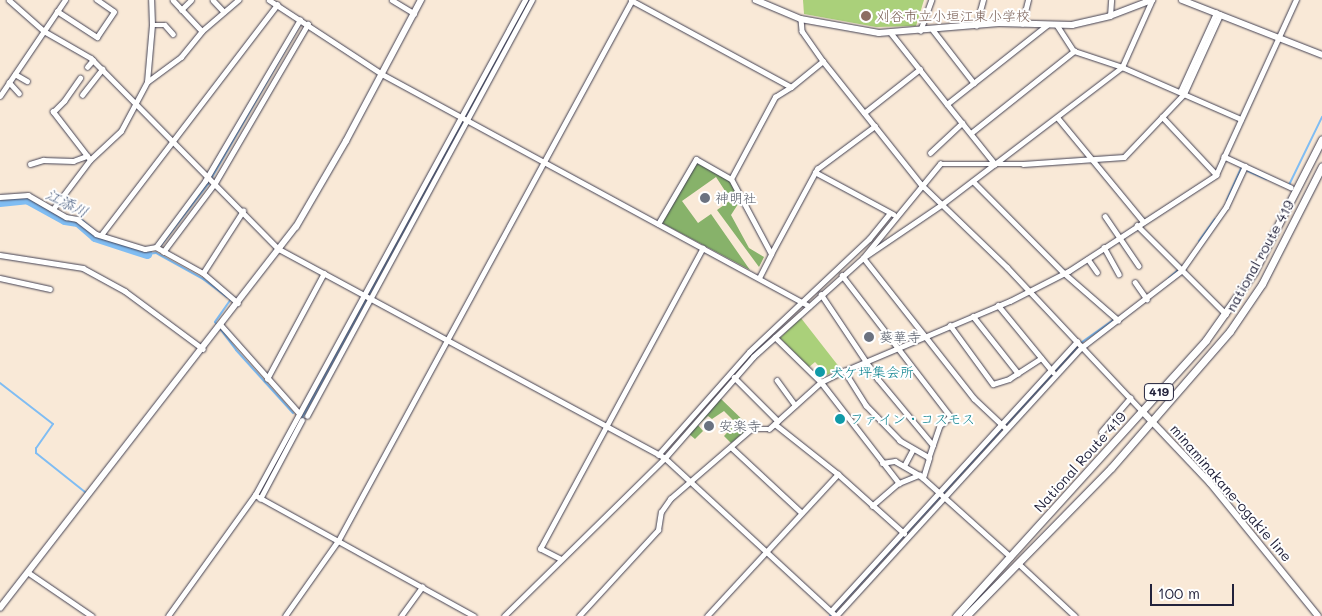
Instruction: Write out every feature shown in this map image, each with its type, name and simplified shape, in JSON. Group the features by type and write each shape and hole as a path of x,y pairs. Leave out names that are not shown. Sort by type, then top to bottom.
{"highway":[{"name":"National Route 419","path":"956,616 1142,411 1226,314 1258,264 1322,139"},
{"name":"national route 419","path":"966,616 1111,468 1247,309 1322,166"}],"main road":[{"path":"1182,0 1322,55"},
{"name":"minaminakane-ogakie line","path":"1142,411 1210,483 1318,616"}],"street":[{"path":"10,0 44,31 93,60 279,249 665,458 834,614"},
{"path":"0,96 65,0"},
{"path":"57,11 97,37 114,12 97,0"},
{"path":"53,209 88,158 121,131 147,82 152,25 151,0"},
{"path":"173,0 202,31"},
{"path":"181,10 191,0"},
{"path":"213,0 224,12"},
{"path":"147,82 181,57 202,31 238,0"},
{"path":"270,0 382,74 809,306"},
{"path":"392,0 414,13"},
{"path":"0,608 279,249 312,201 421,0"},
{"path":"464,119 525,0"},
{"path":"168,616 255,495 532,0"},
{"path":"285,616 338,541 632,0 791,87"},
{"path":"756,0 801,19 891,33 976,26 1057,25 1110,16 1152,0"},
{"path":"920,32 931,0"},
{"path":"976,26 983,0"},
{"path":"1022,24 1028,0"},
{"path":"1110,16 1112,0"},
{"path":"504,616 665,458 734,377 842,275 862,258 941,205 1058,118 1122,67 1152,0"},
{"path":"579,616 658,530 661,512 690,482 751,429 769,429 821,382 1030,292 1088,258 1216,175 1296,0"},
{"path":"101,235 277,5"},
{"path":"862,258 921,184 940,164 995,164 1124,157 1182,93 1218,14"},
{"path":"801,19 802,31 823,61 921,184 1030,292 1142,411"},
{"path":"0,198 28,195 53,209 77,219 101,235 145,249 156,247 208,176 300,20"},
{"path":"163,252 214,182 308,24"},
{"path":"152,25 165,25 173,34"},
{"path":"948,104 1047,25"},
{"path":"1057,25 1074,51 1122,67 1241,119"},
{"path":"933,30 974,83"},
{"path":"891,33 995,164"},
{"path":"972,133 1074,51"},
{"path":"87,67 93,60"},
{"path":"731,178 775,97 791,87 823,61"},
{"path":"82,95 102,69"},
{"path":"864,113 920,69"},
{"path":"15,74 27,81"},
{"path":"80,78 64,101 53,112 88,158"},
{"path":"9,82 19,93"},
{"path":"1162,116 1216,175"},
{"path":"1058,118 1143,221"},
{"path":"930,153 962,123"},
{"path":"759,278 815,172 875,126"},
{"path":"1224,157 1291,188"},
{"path":"30,164 44,160 73,161 88,158"},
{"path":"658,224 696,159 731,178 771,254"},
{"path":"1054,372 1082,347 1181,271 1226,207 1245,166"},
{"path":"815,172 896,216"},
{"path":"973,181 1064,273 1118,320"},
{"path":"203,273 243,211"},
{"path":"658,455 729,373 869,239 890,213"},
{"path":"1105,216 1139,266"},
{"path":"1137,225 1226,314"},
{"path":"156,247 203,273 238,303"},
{"path":"1104,247 1119,274"},
{"path":"560,559 540,549 703,248"},
{"path":"0,255 83,268 125,291 203,349"},
{"path":"862,258 974,399 1004,427"},
{"path":"1088,258 1097,272"},
{"path":"267,379 324,273"},
{"path":"842,275 920,380 951,416 940,426 921,476 899,483 873,506"},
{"path":"0,278 50,289"},
{"path":"1135,282 1146,299"},
{"path":"821,294 866,361 933,445"},
{"path":"221,325 267,379 300,412 307,416 367,296"},
{"path":"998,305 1054,372"},
{"path":"973,316 1018,373"},
{"path":"950,325 993,384 1018,373 1041,358"},
{"path":"775,338 821,382 899,483"},
{"path":"834,614 903,533 942,494 1054,372 1077,342"},
{"path":"844,371 866,406 900,441 929,458"},
{"path":"734,377 777,423 838,474 907,537"},
{"path":"777,380 795,405"},
{"path":"1100,432 1130,398"},
{"path":"260,498 302,420"},
{"path":"731,447 801,512"},
{"path":"904,466 913,449"},
{"path":"882,463 895,461 921,476 1010,557"},
{"path":"707,616 838,474"},
{"path":"834,614 907,537 942,494"},
{"path":"255,495 474,616"},
{"path":"1018,563 1075,616"},
{"path":"29,572 92,616"},
{"path":"401,616 422,587"},
{"path":"1318,616 1322,611"}],"green space":[{"name":"刈谷市立小垣江東小学校","path":"803,0 924,0 916,26 876,27 804,14"},
{"path":"696,162 729,180 740,201 731,215 749,248 764,257 759,267 717,210 731,200 716,177 682,201 698,223 711,214 750,270 662,223"},
{"path":"801,318 840,368 827,375 815,362 809,367 780,338"},
{"path":"719,397 750,427 731,443 724,436 736,423 724,411 712,419 708,416 698,425 703,431 695,439 689,434"}],"waterway":[{"path":"302,418 529,0"},
{"path":"161,245 208,184 300,24"},
{"path":"1288,187 1322,117"},
{"path":"1227,200 1241,168"},
{"path":"1248,171 1266,179"},
{"name":"江添川","path":"0,202 27,199 65,220 78,222 95,237 147,254"},
{"path":"1199,241 1215,219"},
{"path":"147,254 156,253 203,279 227,297"},
{"path":"1169,278 1177,271"},
{"path":"231,299 215,322 236,350 293,413"},
{"path":"1082,342 1116,318"},
{"path":"830,616 1077,347"},
{"path":"0,383 53,424 36,448 36,453 85,492"}],"place":[{"name":"刈谷市立小垣江東小学校","path":"866,16"},
{"name":"神明社","path":"705,198"},
{"name":"葵華寺","path":"869,337"},
{"name":"犬ケ坪集会所","path":"820,372"},
{"name":"ファイン・コスモス","path":"840,419"},
{"name":"安楽寺","path":"709,426"}]}
